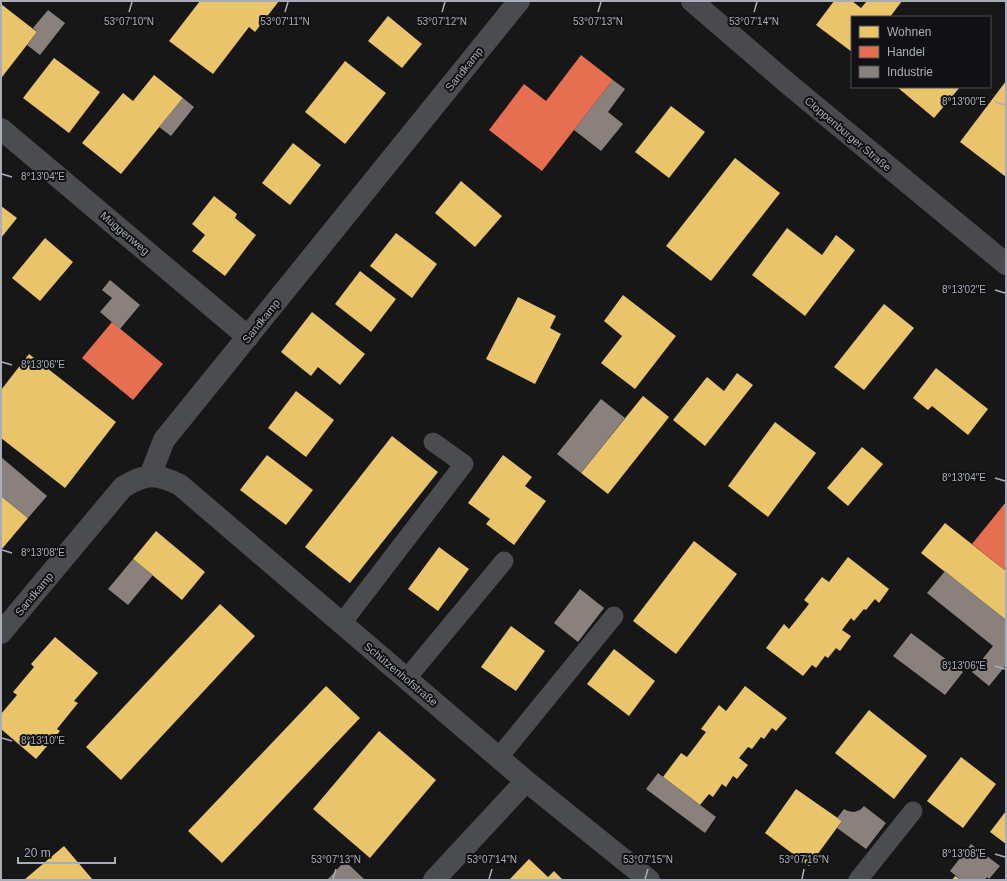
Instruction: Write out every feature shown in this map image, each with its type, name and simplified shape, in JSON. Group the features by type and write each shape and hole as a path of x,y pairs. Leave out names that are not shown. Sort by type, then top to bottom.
{"main road":[{"name":"Cloppenburger Straße","path":"692,1 798,92 1006,264"}],"street":[{"name":"Sandkamp","path":"1,633 123,487 136,480 150,476 164,440 519,1"},
{"name":"Müggenweg","path":"1,129 248,337"},
{"name":"Schützenhofstraße","path":"150,476 166,479 180,485 526,781 649,880"},
{"path":"434,880 526,781"}],"lane":[{"path":"342,623 464,464 433,442"},
{"path":"407,678 504,561"},
{"path":"499,757 614,616"},
{"path":"858,880 914,811"}],"building: Wohnen":[{"path":"200,1 279,1 255,32 249,27 213,74 169,41"},
{"path":"834,1 852,1 861,8 867,1 902,1 891,16 851,16 851,51 816,25"},
{"path":"1,4 37,32 2,77 1,77"},
{"path":"388,16 422,44 402,68 368,41"},
{"path":"54,58 100,92 69,133 23,98"},
{"path":"345,61 386,93 345,144 305,112"},
{"path":"154,75 183,98 121,174 82,143 123,93 133,101"},
{"path":"1006,81 1006,177 960,142"},
{"path":"898,88 959,88 934,118"},
{"path":"671,106 705,132 669,178 635,152"},
{"path":"293,143 321,165 290,205 262,183"},
{"path":"735,158 780,193 711,281 666,246"},
{"path":"461,181 502,216 475,247 435,213"},
{"path":"214,196 237,214 235,218 256,235 225,276 192,251 205,235 192,224"},
{"path":"1,206 17,218 1,238"},
{"path":"787,228 822,255 836,235 855,250 805,316 752,275"},
{"path":"396,233 437,264 412,298 370,266"},
{"path":"45,238 73,262 40,301 12,278"},
{"path":"360,271 396,299 371,332 335,304"},
{"path":"623,295 676,336 635,389 601,363 622,336 604,321"},
{"path":"518,297 556,316 550,328 561,334 535,384 486,359"},
{"path":"884,304 914,328 864,390 834,367"},
{"path":"312,312 365,354 340,385 318,367 311,376 281,352"},
{"path":"29,354 116,422 65,488 1,438 1,390"},
{"path":"936,368 988,409 968,435 932,406 928,410 913,398"},
{"path":"737,373 753,385 705,446 673,420 707,377 724,391"},
{"path":"296,391 334,420 306,457 268,428"},
{"path":"643,396 669,417 608,494 581,473"},
{"path":"775,422 816,453 768,517 728,486"},
{"path":"392,436 438,472 350,583 305,547"},
{"path":"862,447 883,464 848,506 827,488"},
{"path":"267,455 313,490 286,525 240,490"},
{"path":"503,455 532,477 525,486 546,501 514,545 486,524 490,519 468,503"},
{"path":"1,496 28,518 1,550"},
{"path":"945,523 1006,571 1006,620 921,553"},
{"path":"156,531 205,572 182,600 133,559"},
{"path":"694,541 737,574 676,654 633,621"},
{"path":"439,547 469,569 438,611 408,589"},
{"path":"848,557 889,589 879,603 875,599 854,621 851,618 842,630 851,636 840,651 836,648 828,658 825,656 816,668 812,665 803,676 766,648 784,624 789,629 809,604 804,600 822,577 829,582"},
{"path":"220,604 255,636 121,780 86,747"},
{"path":"511,626 545,651 516,691 481,667"},
{"path":"55,637 98,673 74,701 78,703 57,729 60,731 36,759 1,729 1,714 17,695 13,692 34,667 31,664"},
{"path":"614,649 655,681 629,716 587,684"},
{"path":"326,686 360,718 222,863 188,831"},
{"path":"745,686 787,718 776,731 772,728 764,739 761,737 752,749 748,747 739,758 748,765 737,779 733,776 726,787 722,784 713,797 709,794 700,805 663,777 681,753 687,757 706,732 701,729 719,705 726,711"},
{"path":"869,710 927,756 894,799 835,753"},
{"path":"379,731 436,780 370,858 313,809"},
{"path":"961,757 996,784 963,828 927,801"},
{"path":"796,789 842,821 809,866 765,833"},
{"path":"1006,811 1006,844 990,832"},
{"path":"64,846 93,880 24,880"},
{"path":"529,859 548,877 554,871 563,880 509,880"},
{"path":"955,876 961,880 952,880"}],"building: Handel":[{"path":"581,55 613,80 542,171 489,130 524,84 546,101"},
{"path":"112,322 163,364 133,400 82,358"},
{"path":"1006,502 1006,571 972,544"}],"building: Industrie":[{"path":"48,10 65,23 40,55 27,45 37,32 33,28"},
{"path":"613,80 625,89 608,112 623,124 601,151 574,130"},
{"path":"183,98 194,107 171,136 159,127"},
{"path":"110,280 140,305 120,329 100,312 112,298 102,290"},
{"path":"601,399 625,418 581,473 557,454"},
{"path":"1,457 47,496 28,518 1,496"},
{"path":"133,559 153,575 128,605 108,589"},
{"path":"945,571 1006,620 1006,665 989,686 972,672 993,646 927,593"},
{"path":"580,589 604,608 578,642 554,623"},
{"path":"911,633 963,672 945,695 893,656"},
{"path":"658,773 716,817 705,833 646,789"},
{"path":"864,806 886,823 866,849 837,828 842,821 837,818 844,809 854,812 860,810"},
{"path":"971,844 1000,866 989,879 987,877 985,880 961,880 950,871"},
{"path":"345,861 365,880 327,880"}]}
